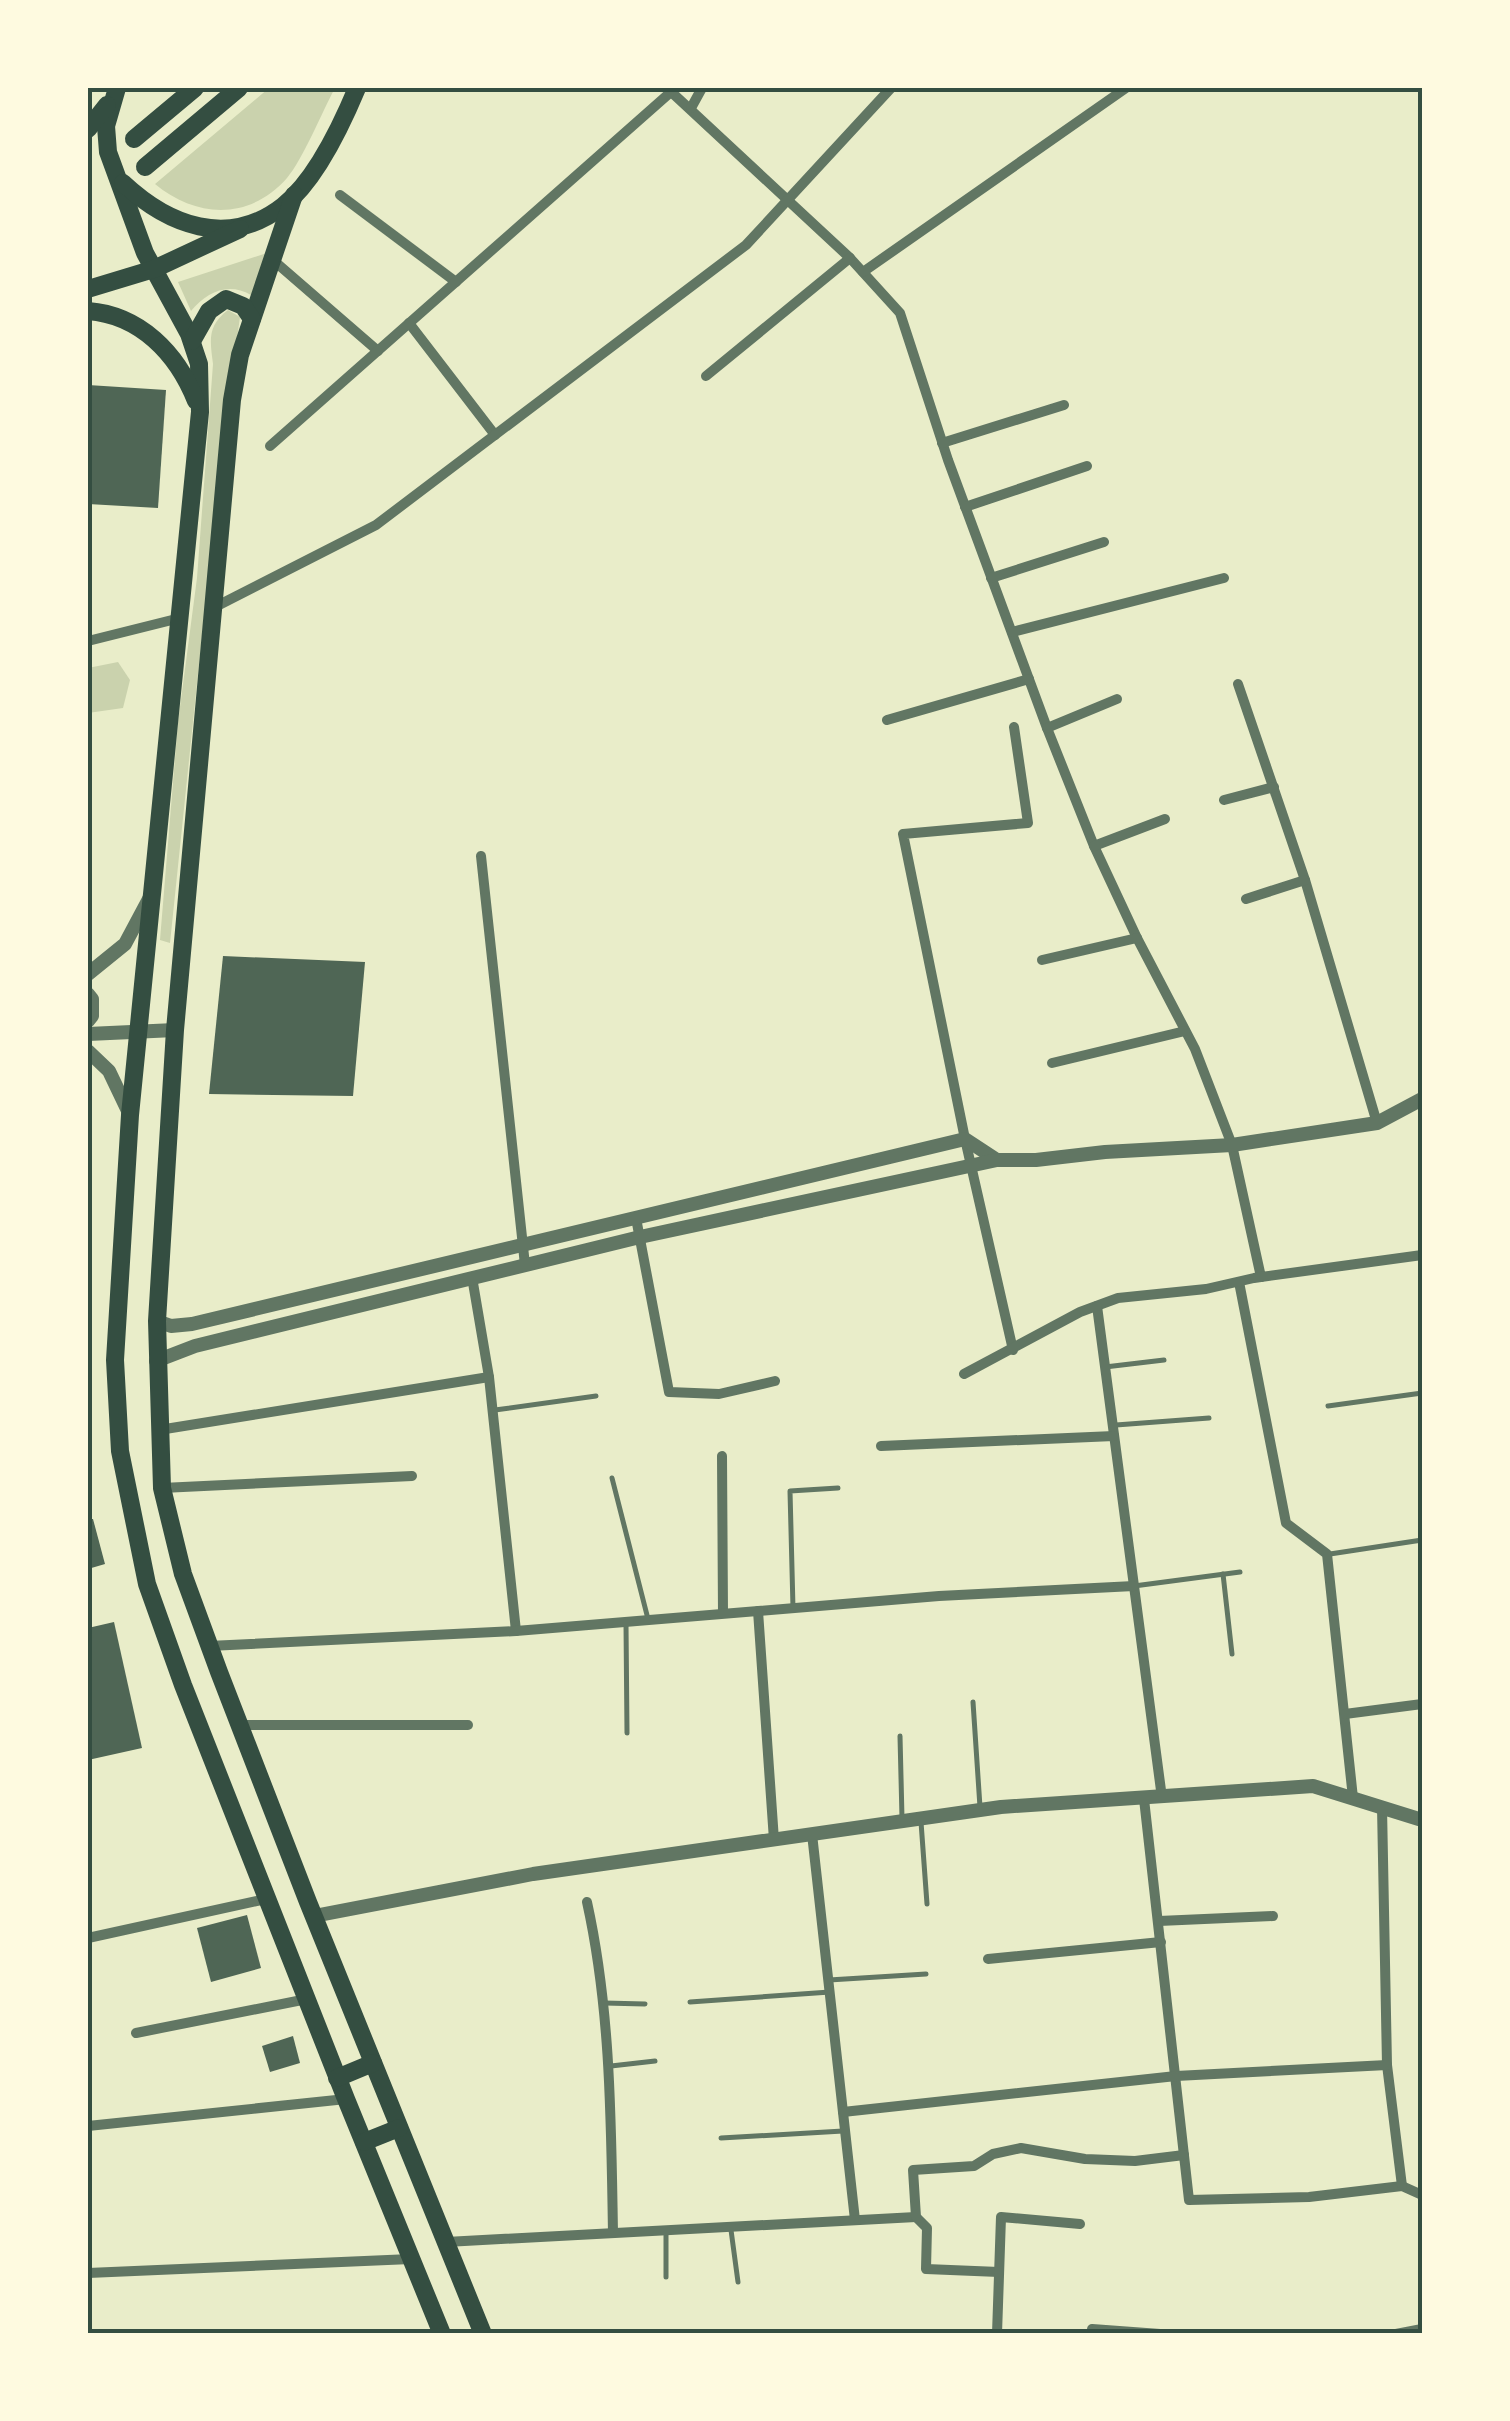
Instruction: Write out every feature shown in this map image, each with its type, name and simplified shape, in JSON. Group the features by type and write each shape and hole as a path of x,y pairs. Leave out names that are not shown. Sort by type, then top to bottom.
{"main road":[{"path":"134,138 195,88"},
{"path":"146,167 238,88"},
{"path":"88,289 154,268 221,240 282,207 314,168 359,88"},
{"path":"88,129 116,92"},
{"path":"116,92 106,126 108,152 154,268 192,341 199,364 200,412 130,1115 115,1360 120,1451 148,1584 266,1898 442,2334"},
{"path":"120,181 146,205 176,222 212,229 242,226 256,220"},
{"path":"294,195 240,355 232,400 175,1030 156,1322 162,1488 183,1574 239,1724 483,2334"},
{"path":"192,341 209,311 226,299 243,306 252,319"},
{"path":"88,311 116,316 139,326 156,340 177,363 200,412"},
{"path":"338,2078 373,2064"},
{"path":"364,2142 400,2128"}],"street":[{"path":"691,108 702,88"},
{"path":"215,607 376,525 746,246 891,88"},
{"path":"863,272 1126,88"},
{"path":"270,446 670,89 850,258 900,314 991,578 1094,846 1186,1031 1232,1145 1261,1277"},
{"path":"340,194 456,282"},
{"path":"706,376 850,258"},
{"path":"273,260 378,351"},
{"path":"409,323 495,434"},
{"path":"942,443 1064,404"},
{"path":"965,506 1088,466"},
{"path":"991,578 1104,542"},
{"path":"1012,632 1224,578"},
{"path":"88,641 180,618"},
{"path":"887,720 1029,679"},
{"path":"1238,684 1305,880 1377,1123"},
{"path":"1047,728 1117,700"},
{"path":"1013,1350 903,834 1028,822 1014,727"},
{"path":"1224,800 1274,787"},
{"path":"1094,846 1165,819"},
{"path":"480,856 525,1264"},
{"path":"1246,899 1305,880"},
{"path":"88,974 125,944 152,894"},
{"path":"1042,960 1137,938"},
{"path":"88,994 92,999 92,1016 88,1021"},
{"path":"88,1034 175,1030"},
{"path":"1052,1063 1186,1031"},
{"path":"88,1051 109,1071 130,1115"},
{"path":"156,1361 195,1346 525,1264 972,1165 997,1160 1232,1145 1377,1123 1422,1100"},
{"path":"156,1322 170,1326 192,1324 965,1139 997,1160"},
{"path":"636,1218 670,1392 719,1394 776,1381"},
{"path":"964,1374 1118,1298 1422,1256"},
{"path":"472,1277 488,1377 516,1631"},
{"path":"1239,1282 1286,1523 1327,1554 1352,1798"},
{"path":"1097,1306 1162,1798"},
{"path":"192,1324 181,1339 195,1346"},
{"path":"158,1430 488,1377"},
{"path":"881,1446 1114,1431"},
{"path":"722,1456 723,1614"},
{"path":"162,1488 412,1476"},
{"path":"210,1646 516,1631 1134,1586"},
{"path":"758,1611 774,1840"},
{"path":"1345,1714 1422,1704"},
{"path":"239,1724 468,1725"},
{"path":"314,1916 532,1874 980,1810 1313,1786 1422,1820"},
{"path":"1144,1798 1189,2200 1310,2197 1402,2186 1422,2195"},
{"path":"1382,1808 1387,2065 1402,2186"},
{"path":"812,1834 855,2220"},
{"path":"88,1938 266,1898"},
{"path":"587,1902 601,1966 604,2003 612,2233"},
{"path":"1159,1921 1273,1916"},
{"path":"988,1959 1161,1942"},
{"path":"136,2033 307,1999"},
{"path":"843,2112 1176,2076 1387,2065"},
{"path":"88,2126 346,2098"},
{"path":"999,2272 926,2269 927,2228 916,2217 913,2170 974,2166 993,2154 1022,2148 1085,2159 1135,2161 1184,2155"},
{"path":"446,2242 916,2217"},
{"path":"997,2334 1001,2217 1080,2224"},
{"path":"88,2273 412,2259"},
{"path":"1092,2329 1160,2334"},
{"path":"1396,2334 1422,2329"}],"lane":[{"path":"1105,1367 1164,1360"},
{"path":"1328,1406 1422,1392"},
{"path":"492,1410 596,1396"},
{"path":"1114,1431 1209,1418"},
{"path":"612,1478 648,1620"},
{"path":"793,1608 790,1491 838,1488"},
{"path":"1327,1554 1422,1540"},
{"path":"1134,1586 1240,1572"},
{"path":"1223,1574 1232,1654"},
{"path":"626,1621 627,1734"},
{"path":"973,1702 980,1810"},
{"path":"900,1736 902,1822"},
{"path":"921,1819 927,1904"},
{"path":"690,2002 926,1974"},
{"path":"604,2003 646,2004"},
{"path":"608,2066 655,2061"},
{"path":"721,2138 845,2131"},
{"path":"730,2227 738,2282"},
{"path":"666,2230 666,2277"}],"green space":[{"path":"269,88 335,88 299,159 272,192 256,202 222,210 188,203 155,184"},
{"path":"267,253 251,295 234,289 218,291 191,311 178,282"},
{"path":"228,310 240,317 221,453 170,943 160,940 178,722 197,578 213,364 211,341 216,322"},
{"path":"118,662 130,680 123,708 88,713 88,668"}],"building":[{"path":"88,385 166,390 158,508 88,504"},
{"path":"223,956 365,962 353,1096 209,1094"},
{"path":"88,1519 93,1519 105,1564 88,1569"},
{"path":"114,1622 142,1748 88,1760 88,1628"},
{"path":"247,1915 261,1968 211,1982 197,1928"},
{"path":"293,2036 300,2063 270,2072 262,2046"}]}
